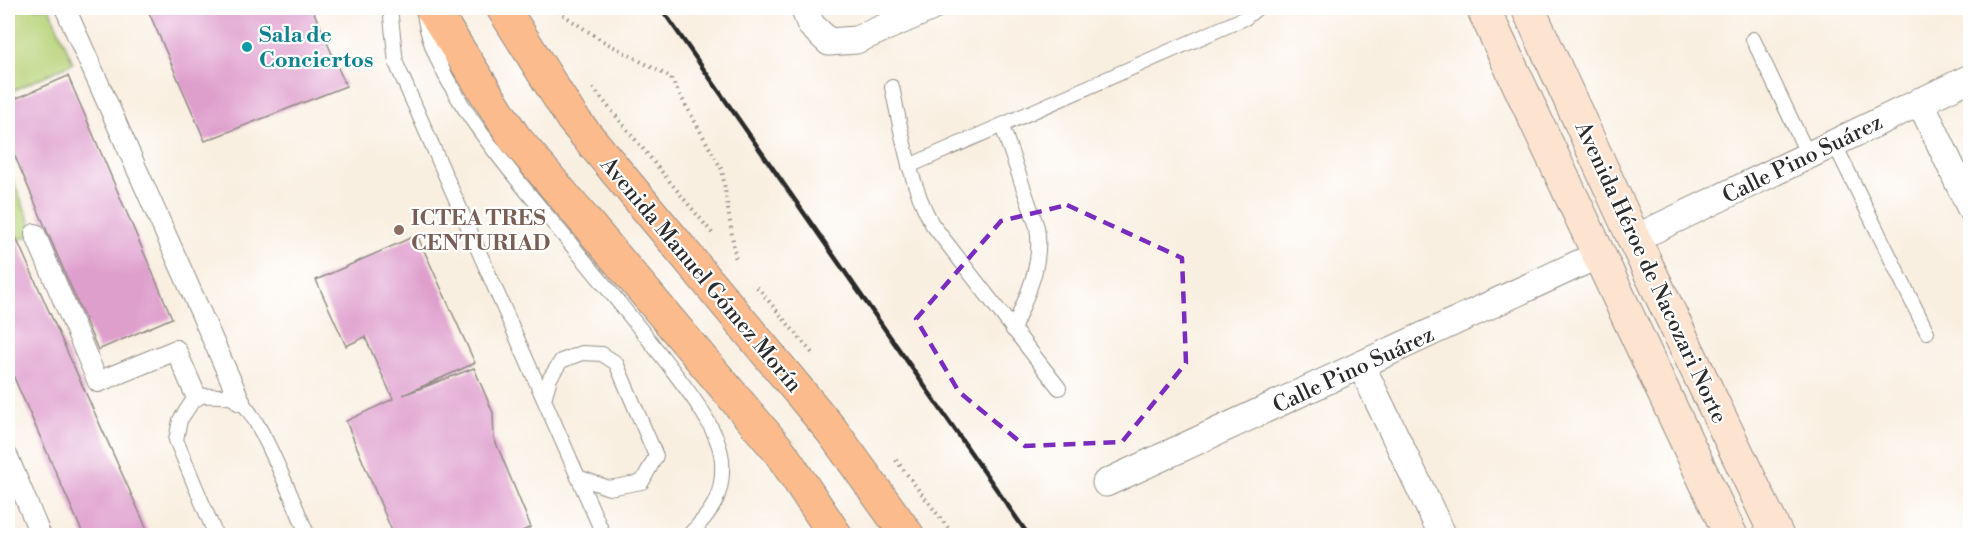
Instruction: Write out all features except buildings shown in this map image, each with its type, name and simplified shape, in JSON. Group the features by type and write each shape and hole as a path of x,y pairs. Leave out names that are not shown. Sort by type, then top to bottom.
{"main road":[{"path":"432,8 514,136 780,452 836,536"},
{"name":"Avenida Manuel Gómez Morín","path":"503,8 572,118 832,431 908,536"},
{"name":"Avenida Héroe de Nacozari Norte","path":"1483,8 1731,536"},
{"name":"Avenida Héroe de Nacozari Norte","path":"1528,8 1634,239 1777,536"}],"street":[{"path":"70,8 66,10 240,401"},
{"path":"804,8 811,25 829,42 856,40 930,8"},
{"name":"Calle Pino Suárez","path":"1634,239 1971,78"},
{"path":"1920,101 1971,207"},
{"path":"35,234 98,382 176,350 196,396"},
{"name":"Calle Pino Suárez","path":"1106,483 1600,254"},
{"path":"1361,365 1443,536"},
{"path":"8,458 41,536"}],"lane":[{"path":"390,8 396,63 604,536"},
{"path":"424,8 426,30 452,88 505,165 647,337 694,398 711,427 722,459 722,489 708,516 688,536"},
{"path":"909,166 1245,18 1257,8"},
{"path":"1753,39 1808,155"},
{"path":"892,87 909,166 920,202 932,224 1059,388"},
{"path":"1002,126 1037,227 1040,244 1038,266 1013,330"},
{"path":"1834,143 1927,332"},
{"path":"544,399 550,378 561,361 582,353 602,354 616,363 656,456 642,482 609,488 578,477"},
{"path":"216,536 176,440 180,420 196,396 220,396 240,401 258,424 308,536"}],"path":[{"path":"553,8 601,40 670,77 722,170 736,261"}],"highlighted area":[{"path":"1067,205 1182,258 1186,363 1122,442 1025,446 959,392 916,319 1001,221"}],"green space":[{"path":"8,8 49,8 73,63 8,93"},
{"path":"8,168 35,234 17,240 8,219"}],"railway":[{"path":"661,8 1029,536"}],"place":[{"name":"Sala de Conciertos","path":"247,47"},
{"name":"ICTEA TRES CENTURIAD","path":"399,230"}]}
